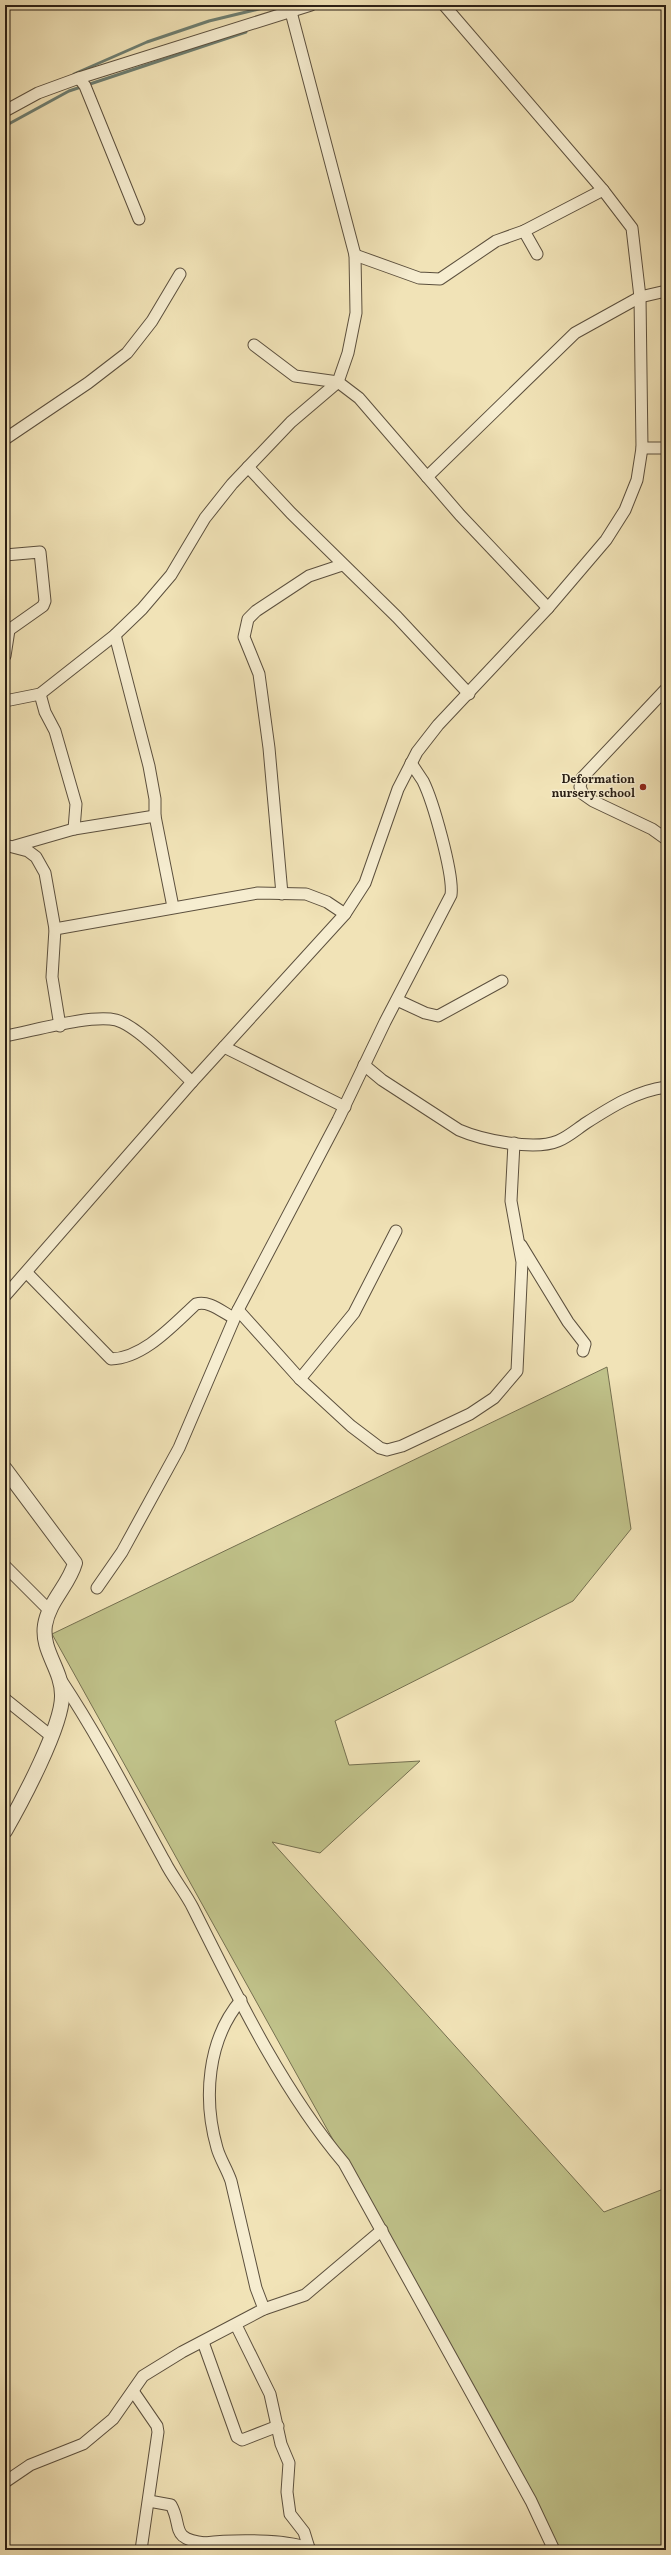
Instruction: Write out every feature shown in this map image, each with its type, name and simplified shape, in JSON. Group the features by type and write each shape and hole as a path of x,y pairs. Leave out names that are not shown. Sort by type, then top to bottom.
{"street":[{"path":"5,111 38,93 80,78 311,5"},
{"path":"5,1296 27,1273 192,1082 345,914 366,883 398,789 411,763 438,725 469,694 548,608 606,540 625,510 637,480 642,448 640,297 632,228 603,190 444,5"},
{"path":"5,701 40,694 115,635 142,609 171,575 205,518 248,467 291,422 338,382 348,353 356,313 355,255 291,12"},
{"path":"80,78 85,86 139,219"},
{"path":"355,255 419,278 435,280 496,241 524,231 603,190"},
{"path":"524,231 537,254"},
{"path":"5,439 88,383 127,352 155,316 180,274"},
{"path":"426,477 575,333 640,297 666,291"},
{"path":"254,345 294,376 338,382 370,409 426,477 548,608"},
{"path":"642,448 666,448"},
{"path":"248,467 342,565 397,617 469,694"},
{"path":"5,555 40,552 45,601 43,606 9,630 5,656"},
{"path":"282,894 270,764 259,674 244,637 248,619 256,611 309,576 342,565"},
{"path":"115,635 149,766 155,799 155,816 173,907"},
{"path":"666,689 582,778 580,787 583,794 593,801 652,829 666,840"},
{"path":"40,694 45,712 55,731 76,804 74,829"},
{"path":"97,1588 122,1552 175,1455 236,1314 345,1107 364,1065 452,890 450,876 435,820 423,782 411,763"},
{"path":"10,846 74,829 155,816"},
{"path":"10,846 28,852 42,864 46,873 55,929 52,977 60,1026"},
{"path":"55,929 258,893 306,894 328,902 345,914"},
{"path":"397,1000 425,1013 438,1016 502,981"},
{"path":"5,1036 103,1019 118,1021 144,1038 192,1082"},
{"path":"224,1047 345,1107"},
{"path":"364,1065 382,1080 459,1130 473,1136 514,1143 539,1144 557,1142 628,1097 666,1087"},
{"path":"514,1143 511,1201 514,1223 521,1245 568,1322 585,1344 583,1351"},
{"path":"300,1380 354,1313 396,1231"},
{"path":"27,1273 111,1359 123,1359 134,1355 160,1336 196,1304 202,1302 208,1303 236,1314 300,1380 371,1443 384,1450 402,1446 470,1414 494,1398 517,1372 521,1245"},
{"path":"5,1469 75,1563 49,1610 44,1636 47,1649 61,1680 112,1762 250,2018 311,2121 344,2162 531,2501 554,2550"},
{"path":"5,1566 49,1610"},
{"path":"5,1831 23,1799 51,1736 60,1710 62,1696 61,1680"},
{"path":"5,1698 51,1736"},
{"path":"241,2000 234,2009 216,2047 208,2088 209,2103 216,2146 231,2181 256,2288 264,2309"},
{"path":"5,2482 30,2465 83,2444 113,2419 143,2376 264,2309 305,2295 382,2230"},
{"path":"150,2501 171,2505 178,2530 183,2537 205,2546 256,2541 310,2549 304,2532 290,2514 287,2492 289,2462 281,2444 270,2394 236,2324"},
{"path":"203,2342 237,2437 242,2440 278,2426"},
{"path":"133,2391 157,2426 150,2501 141,2550"}],"green space":[{"path":"607,1367 631,1529 573,1601 335,1721 349,1765 420,1761 320,1853 272,1842 604,2212 666,2188 666,2550 561,2550 52,1634"}],"waterway":[{"path":"74,74 147,42 209,21 275,5"},
{"path":"5,126 69,91 246,32"}],"place":[{"name":"Deformation nursery school","path":"643,787"}]}
